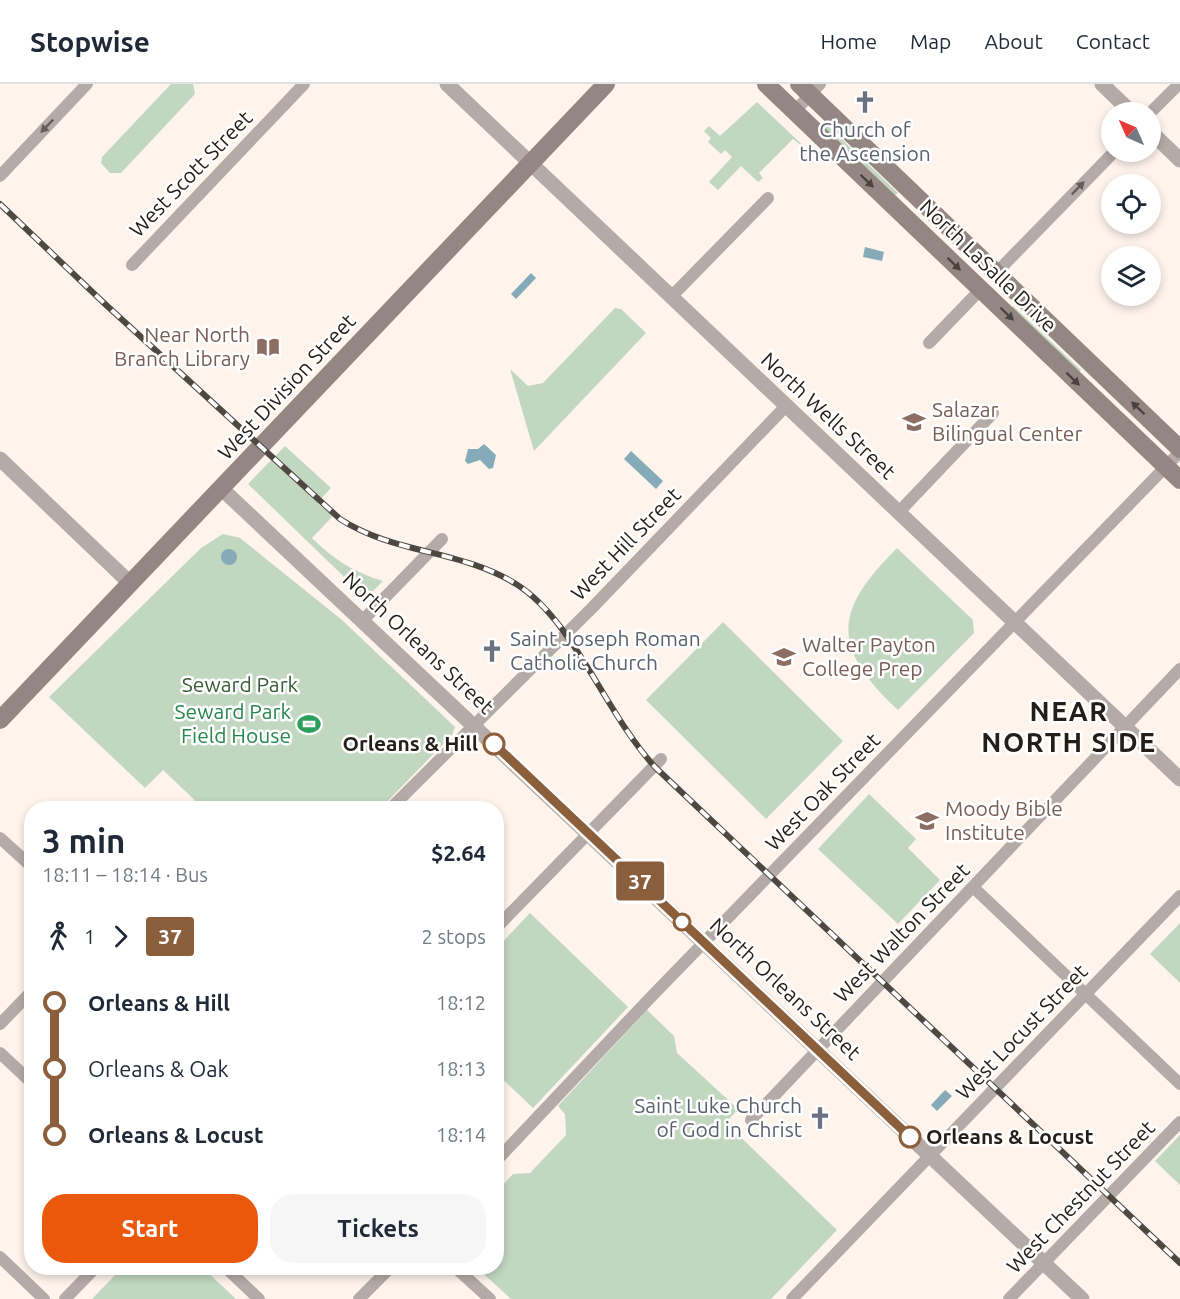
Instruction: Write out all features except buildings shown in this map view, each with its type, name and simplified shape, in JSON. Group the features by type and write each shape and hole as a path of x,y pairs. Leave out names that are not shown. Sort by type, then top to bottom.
{"main road":[{"name":"West Division Street","path":"2,717 606,84"},
{"name":"North LaSalle Drive","path":"766,84 1180,480"},
{"name":"North LaSalle Drive","path":"810,88 1180,450"},
{"path":"981,289 997,272"}],"street":[{"path":"0,176 87,84"},
{"name":"West Scott Street","path":"132,265 304,84"},
{"name":"North Wells Street","path":"447,84 1180,778"},
{"path":"1102,84 1121,102"},
{"path":"1161,103 1179,84"},
{"path":"795,111 810,88"},
{"path":"1161,142 1180,160"},
{"path":"997,272 1104,162"},
{"path":"671,297 768,198"},
{"path":"929,343 981,289"},
{"name":"West Hill Street","path":"397,801 476,726 786,406"},
{"path":"898,512 993,413"},
{"name":"West Oak Street","path":"504,1153 704,942 1180,450"},
{"path":"0,459 131,584"},
{"name":"North Orleans Street","path":"222,489 1082,1299"},
{"path":"363,620 442,538"},
{"name":"West Walton Street","path":"751,1120 1180,669"},
{"path":"504,920 661,759"},
{"path":"0,838 24,860"},
{"path":"973,886 1180,1084"},
{"name":"West Locust Street","path":"792,1299 1180,896"},
{"path":"0,1024 24,999"},
{"path":"0,1053 24,1076"},
{"name":"West Chestnut Street","path":"1010,1299 1180,1122"},
{"path":"0,1257 44,1299"},
{"path":"65,1299 88,1275"},
{"path":"234,1275 260,1299"},
{"path":"359,1299 383,1275"},
{"path":"464,1275 490,1299"}],"green space":[{"path":"171,84 193,84 195,94 121,173 110,173 101,163 102,157"},
{"path":"757,102 813,155 793,139 759,173 763,178 758,182 741,166 718,190 709,182 732,157 725,150 721,154 708,142 711,138 704,131 709,126 720,136"},
{"path":"828,126 898,193 895,195 825,128"},
{"path":"1013,306 1081,370 1078,373 1011,308"},
{"path":"615,308 621,309 646,333 534,451 510,369 528,386 543,383"},
{"path":"285,446 331,488 317,503 333,516 312,538 345,564 383,581 366,598 248,484"},
{"name":"Seward Park","path":"223,534 240,538 342,620 455,727 452,735 388,801 196,801 163,770 145,788 49,697 201,548"},
{"path":"897,548 973,620 974,633 898,710 876,688 861,667 851,648 848,629 852,611 861,591"},
{"path":"723,622 843,741 766,819 646,700"},
{"path":"869,794 916,839 908,848 940,880 898,924 818,849"},
{"path":"530,913 628,1007 533,1108 504,1081 504,941"},
{"path":"1180,923 1180,983 1150,954"},
{"path":"647,1010 674,1036 677,1053 738,1109 726,1123 837,1230 771,1299 511,1299 485,1275 504,1275 504,1184 513,1174 530,1173 566,1135 565,1114 558,1106"},
{"path":"1180,1135 1180,1185 1155,1161"},
{"path":"115,1275 210,1275 236,1299 92,1299"}],"water":[{"path":"865,247 884,252 882,261 863,257"},
{"path":"531,273 536,278 516,299 511,294"},
{"path":"484,444 496,455 493,468 489,469 480,460 468,464 465,461 468,449 478,449"},
{"path":"631,451 663,481 656,489 624,459"},
{"path":"229,549 235,551 237,557 235,563 229,565 223,563 221,557 223,551"},
{"path":"945,1090 952,1096 937,1111 931,1105"}],"railway":[{"path":"0,204 105,304 340,519 383,539 473,564 495,573 516,584 537,600 573,644 621,722 656,768 1180,1263"}],"bus line":[{"name":"37","path":"494,744 910,1137"}],"place":[{"name":"Church of the Ascension","path":"865,102"},
{"name":"Near North Branch Library","path":"268,347"},
{"name":"Salazar Bilingual Center","path":"914,422"},
{"name":"Saint Joseph Roman Catholic Church","path":"492,651"},
{"name":"Walter Payton College Prep","path":"784,657"},
{"name":"Seward Park Field House","path":"309,724"},
{"name":"Orleans & Hill","path":"494,744"},
{"name":"Moody Bible Institute","path":"927,821"},
{"name":"Saint Luke Church of God in Christ","path":"820,1118"},
{"name":"Orleans & Locust","path":"910,1137"}],"district":[{"name":"NEAR NORTH SIDE","path":"1069,728"}]}
